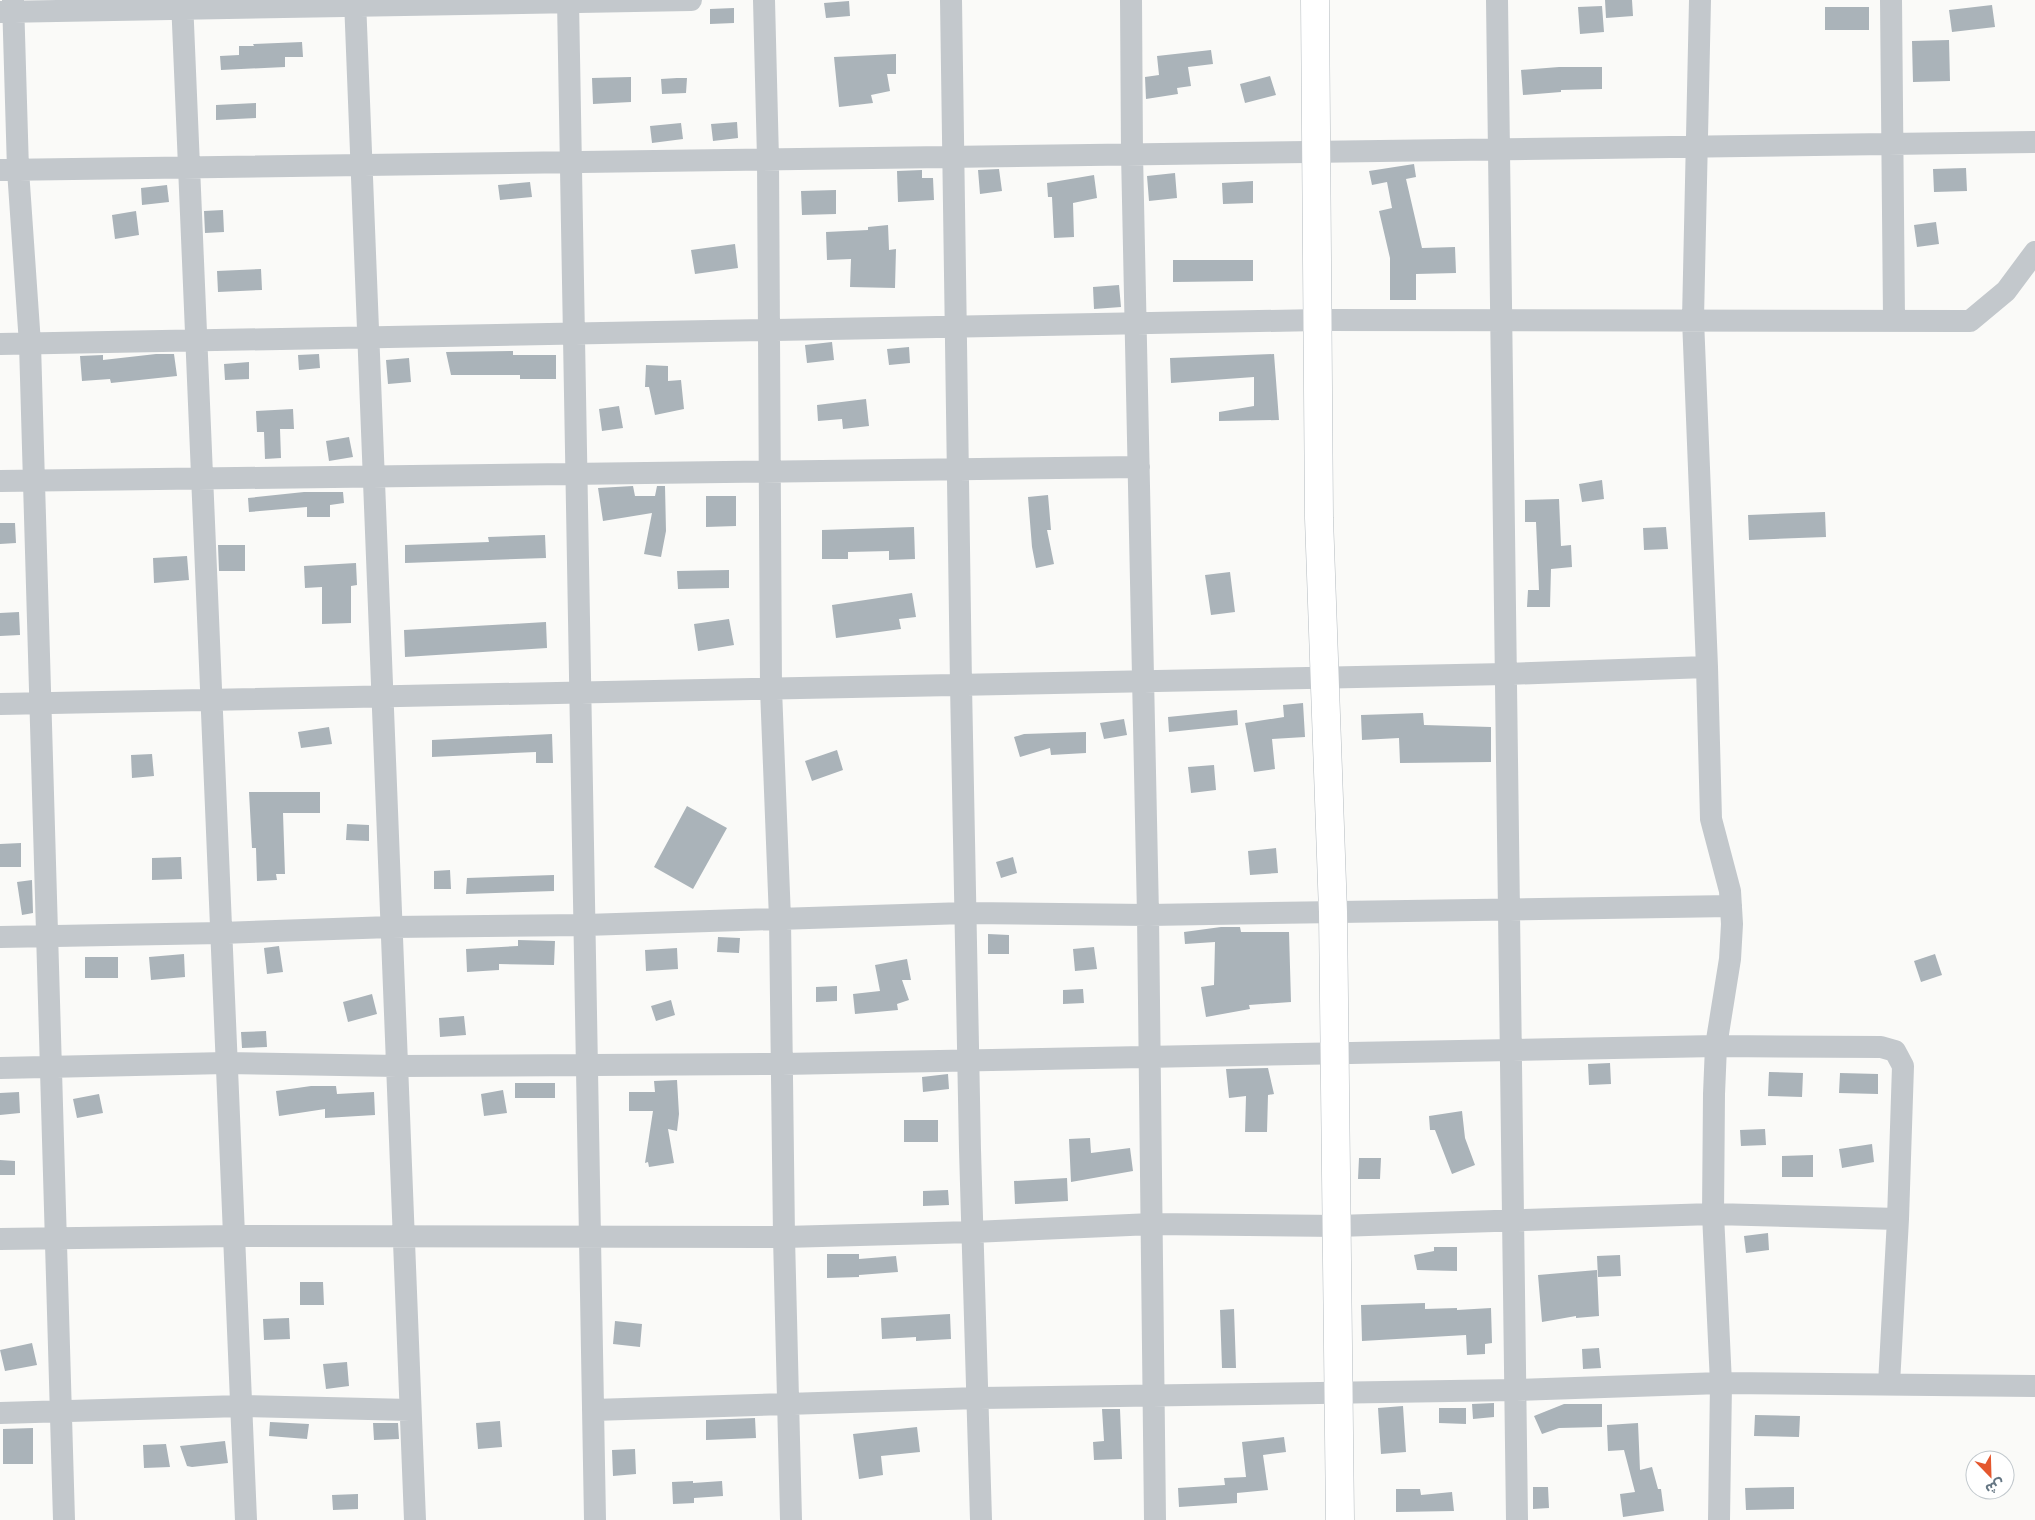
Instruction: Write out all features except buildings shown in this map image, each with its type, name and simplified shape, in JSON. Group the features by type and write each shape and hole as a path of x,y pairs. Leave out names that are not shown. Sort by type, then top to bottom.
{"main road":[{"path":"1315,0 1319,320 1319,518 1333,912 1340,1520"}],"street":[{"path":"64,1520 30,344 9,170 9,8 182,4 692,0"},
{"path":"764,0 768,159 772,689 780,918 784,1237 791,1520"},
{"path":"951,0 960,685 981,1520"},
{"path":"1131,0 1132,153 1148,915 1155,1520"},
{"path":"1497,0 1517,1520"},
{"path":"1700,0 1693,320 1711,819 1730,891 1731,906 1730,959 1716,1046 1714,1094 1713,1214 1721,1383 1719,1520"},
{"path":"1892,0 1894,319"},
{"path":"568,1 595,1520"},
{"path":"355,3 414,1520"},
{"path":"182,4 246,1520"},
{"path":"9,170 2035,142"},
{"path":"0,344 1136,325 1319,320 1894,319 1970,321 2006,292 2035,252"},
{"path":"0,482 1139,467"},
{"path":"0,704 1324,678 1707,667"},
{"path":"0,937 221,933 391,927 585,925 965,913 1148,915 1731,906"},
{"path":"0,1068 226,1063 397,1066 782,1064 1716,1046 1881,1047 1895,1051 1903,1066 1898,1219 1889,1384"},
{"path":"0,1238 234,1236 784,1237 973,1232 1152,1224 1337,1226 1513,1222 1713,1214 1898,1219"},
{"path":"594,1410 979,1398 1516,1390 1721,1383 2035,1386"},
{"path":"0,1413 241,1406 410,1410"}]}
